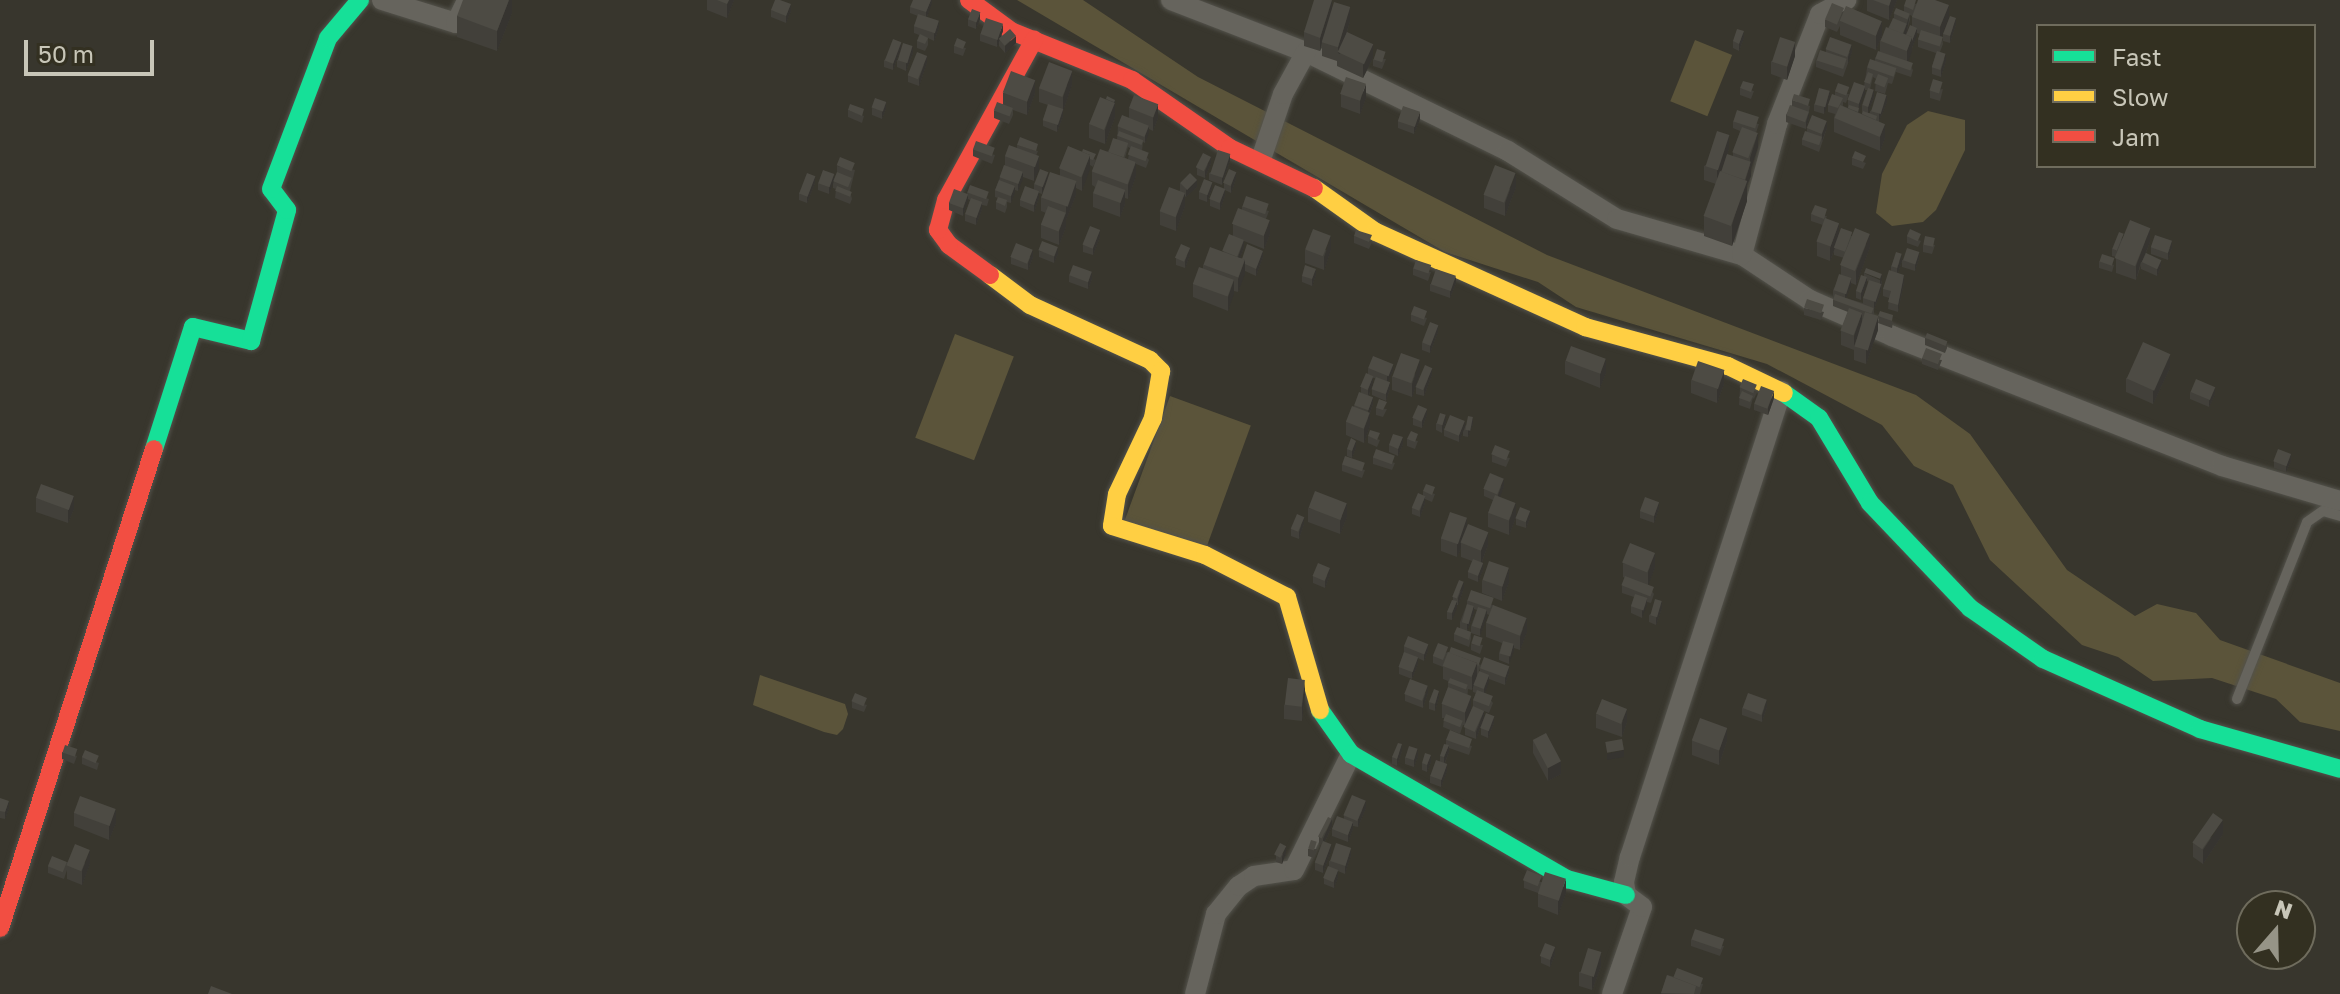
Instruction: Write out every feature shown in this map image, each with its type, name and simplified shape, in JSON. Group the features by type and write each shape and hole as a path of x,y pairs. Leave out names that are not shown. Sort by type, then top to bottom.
{"street":[{"path":"0,928 193,327 251,341 287,210 271,189 328,38 360,0"},
{"path":"382,0 456,23 467,0"},
{"path":"969,0 1011,31 1132,80 1230,148 1262,156 1298,177 1376,232 1414,245 1585,327 1728,366 1781,391 1819,418 1870,503 1970,608 2043,659 2200,729 2340,769"},
{"path":"1171,0 1306,52 1508,151 1617,219 1742,255 1810,300 1892,336 2222,466 2340,501"},
{"path":"1742,255 1777,124 1820,14 1846,0"},
{"path":"1034,40 946,200 938,230 949,245 1030,305 1150,360 1161,371 1153,418 1117,494 1112,526 1205,555 1287,597 1320,710 1351,754 1464,825 1567,879 1626,895 1642,907 1612,994"},
{"path":"1262,156 1278,109 1306,52"},
{"path":"1626,895 1624,882 1630,857 1781,391"},
{"path":"1195,994 1216,914 1239,886 1254,876 1294,870 1351,754"}],"lane":[{"path":"2239,695 2307,522 2316,512 2340,516"}],"shaded area":[{"path":"1017,0 1083,0 1198,77 1547,255 1916,395 1970,434 2067,570 2135,616 2157,604 2196,613 2220,640 2340,683 2340,731 2300,722 2276,699 2212,678 2153,681 2118,657 2082,645 1990,560 1953,485 1914,466 1882,425 1767,364 1576,307 1538,282 1445,252"},
{"path":"1695,40 1732,55 1707,116 1670,101"},
{"path":"1928,111 1965,120 1965,150 1936,210 1923,222 1892,226 1876,213 1882,174 1907,125"},
{"path":"955,334 1014,357 974,460 915,438"},
{"path":"1170,396 1251,425 1205,551 1124,522"},
{"path":"760,675 845,704 848,714 843,729 837,735 824,732 753,705"}],"building":[{"path":"463,0 509,0 497,31 457,16"},
{"path":"775,0 791,4 786,16 771,10"},
{"path":"913,0 931,0 926,12 910,7"},
{"path":"1314,0 1332,0 1320,38 1304,32"},
{"path":"1873,0 1891,0 1889,6"},
{"path":"1906,0 1916,0 1913,10 1904,6"},
{"path":"1918,0 1935,0 1949,5 1940,27 1912,17"},
{"path":"1334,2 1350,7 1338,47 1322,42"},
{"path":"1832,3 1844,8 1837,25 1825,20"},
{"path":"1846,6 1882,21 1876,36 1840,21"},
{"path":"1896,8 1910,14 1907,19 1894,14"},
{"path":"972,9 980,12 976,22 968,19"},
{"path":"918,14 939,21 935,33 914,26"},
{"path":"1950,16 1956,18 1950,36 1943,34"},
{"path":"986,18 1003,24 997,40 980,34"},
{"path":"1893,18 1907,24 1903,34 1889,28"},
{"path":"1910,25 1917,28 1912,41 1912,37 1906,35"},
{"path":"1886,27 1912,37 1907,51 1881,41"},
{"path":"1010,29 1016,36 1005,46 999,39"},
{"path":"1737,29 1744,31 1739,44 1733,41"},
{"path":"1921,30 1943,37 1940,47 1918,40"},
{"path":"1347,32 1373,44 1364,64 1338,52"},
{"path":"920,34 928,38 925,44 917,41"},
{"path":"1780,37 1795,42 1787,67 1772,62"},
{"path":"1830,37 1852,45 1847,57 1826,49"},
{"path":"957,38 966,42 963,49 954,46"},
{"path":"893,39 901,42 893,64 885,60"},
{"path":"903,43 913,46 907,63 898,60"},
{"path":"1377,49 1386,52 1382,62 1374,59"},
{"path":"1820,50 1847,59 1843,69 1817,60"},
{"path":"1878,51 1913,63 1910,71 1875,59"},
{"path":"1937,51 1946,54 1940,70 1932,67"},
{"path":"917,52 927,56 918,79 908,75"},
{"path":"1870,59 1896,68 1894,77 1867,68"},
{"path":"1049,62 1072,71 1062,97 1039,88"},
{"path":"1011,71 1035,80 1027,102 1003,92"},
{"path":"1868,72 1873,74 1870,84 1864,82"},
{"path":"1878,74 1888,78 1884,87 1874,83"},
{"path":"1346,77 1366,84 1360,101 1340,94"},
{"path":"1933,79 1943,82 1939,93 1929,90"},
{"path":"1743,81 1754,84 1751,92 1740,88"},
{"path":"1854,82 1865,86 1859,104 1848,100"},
{"path":"1838,83 1849,87 1846,96 1835,91"},
{"path":"1819,88 1830,91 1825,107 1815,104"},
{"path":"1868,88 1874,90 1868,107 1862,105"},
{"path":"1877,92 1887,95 1881,114 1871,111"},
{"path":"1794,94 1810,99 1808,106 1792,100"},
{"path":"1832,94 1843,98 1838,108 1828,105"},
{"path":"1134,95 1158,104 1153,117 1129,108"},
{"path":"1100,97 1115,103 1104,130 1089,124"},
{"path":"875,98 886,102 883,112 872,107"},
{"path":"997,102 1013,108 1010,116 994,110"},
{"path":"850,104 864,109 862,116 848,110"},
{"path":"1048,104 1063,109 1058,125 1043,120"},
{"path":"1790,105 1809,112 1805,122 1786,115"},
{"path":"1840,105 1885,124 1880,137 1835,118"},
{"path":"1403,106 1420,112 1415,127 1398,121"},
{"path":"1737,110 1759,117 1755,129 1733,121"},
{"path":"1863,111 1877,116 1876,120 1862,114"},
{"path":"1122,115 1149,126 1144,137 1118,126"},
{"path":"1812,115 1827,121 1822,134 1807,128"},
{"path":"1742,127 1758,133 1748,158 1732,152"},
{"path":"1119,131 1143,140 1141,145 1117,136"},
{"path":"1717,131 1729,135 1718,170 1706,166"},
{"path":"1805,131 1822,137 1819,145 1802,140"},
{"path":"1020,137 1038,144 1036,151 1017,145"},
{"path":"1113,138 1128,143 1124,157 1108,152"},
{"path":"976,141 995,148 992,156 973,149"},
{"path":"1009,145 1039,156 1035,167 1005,156"},
{"path":"1068,146 1090,155 1081,177 1059,168"},
{"path":"1131,146 1149,153 1146,161 1128,154"},
{"path":"1083,149 1096,154 1093,160 1082,152"},
{"path":"1100,149 1136,162 1127,185 1092,172"},
{"path":"1218,150 1230,154 1223,178 1210,174"},
{"path":"1855,151 1866,156 1863,162 1852,158"},
{"path":"1203,153 1211,157 1204,171 1196,167"},
{"path":"1727,154 1751,162 1745,180 1721,172"},
{"path":"840,157 855,163 851,171 837,165"},
{"path":"1004,165 1023,172 1018,184 1000,177"},
{"path":"1495,165 1516,173 1504,203 1484,195"},
{"path":"1040,169 1048,172 1043,187 1034,184"},
{"path":"1229,169 1236,172 1231,186 1223,183"},
{"path":"823,170 834,174 829,187 818,183"},
{"path":"1720,171 1747,181 1731,226 1704,216"},
{"path":"837,172 852,178 848,187 833,181"},
{"path":"1050,172 1076,181 1068,207 1041,198"},
{"path":"807,173 815,176 808,197 799,194"},
{"path":"1190,173 1197,180 1187,190 1180,183"},
{"path":"1204,179 1212,182 1207,195 1199,192"},
{"path":"999,180 1015,186 1011,196 995,190"},
{"path":"1098,180 1125,190 1120,203 1093,193"},
{"path":"970,185 989,192 986,199 967,193"},
{"path":"1215,185 1225,189 1220,203 1209,199"},
{"path":"837,186 852,192 850,197 835,191"},
{"path":"1025,186 1039,191 1034,205 1020,200"},
{"path":"1169,187 1185,193 1176,217 1160,211"},
{"path":"954,189 968,194 963,208 949,203"},
{"path":"1246,196 1269,204 1265,214 1242,206"},
{"path":"998,197 1007,200 1005,206 996,202"},
{"path":"971,198 982,202 976,218 965,214"},
{"path":"1815,205 1827,209 1824,219 1811,214"},
{"path":"1048,206 1066,213 1059,231 1041,225"},
{"path":"1238,208 1270,220 1264,236 1232,224"},
{"path":"1825,218 1839,223 1831,247 1816,241"},
{"path":"2130,220 2150,228 2135,266 2115,258"},
{"path":"1090,226 1100,230 1093,249 1083,245"},
{"path":"1841,228 1852,232 1845,252 1834,248"},
{"path":"1855,228 1870,234 1855,271 1840,265"},
{"path":"1313,229 1331,236 1323,256 1305,250"},
{"path":"1910,229 1921,234 1918,241 1907,236"},
{"path":"1356,230 1372,235 1369,242 1354,236"},
{"path":"2119,232 2124,234 2117,251 2112,249"},
{"path":"1229,234 1244,240 1237,257 1222,251"},
{"path":"2155,235 2172,241 2168,253 2151,247"},
{"path":"1925,236 1935,238 1933,247 1923,245"},
{"path":"1042,241 1058,247 1054,256 1038,250"},
{"path":"1016,243 1033,250 1027,264 1010,257"},
{"path":"1181,244 1190,248 1184,262 1175,258"},
{"path":"1247,244 1263,251 1256,269 1242,259"},
{"path":"1210,247 1245,260 1238,278 1204,265"},
{"path":"1907,248 1919,252 1915,264 1903,260"},
{"path":"1896,252 1902,254 1897,268 1891,266"},
{"path":"2146,253 2161,260 2157,269 2142,262"},
{"path":"2102,254 2114,258 2112,266 2100,262"},
{"path":"1416,260 1431,265 1428,274 1413,269"},
{"path":"1073,265 1092,272 1088,282 1069,275"},
{"path":"1305,265 1316,269 1312,279 1302,276"},
{"path":"1199,267 1234,280 1228,297 1193,284"},
{"path":"1866,268 1882,274 1880,279 1864,273"},
{"path":"1436,269 1456,276 1451,291 1431,284"},
{"path":"1889,270 1904,275 1898,305 1888,302 1891,291 1883,289"},
{"path":"1839,274 1851,278 1846,294 1834,290"},
{"path":"1861,275 1867,277 1861,293 1856,291"},
{"path":"1869,280 1881,284 1875,302 1863,298"},
{"path":"1835,294 1874,308 1871,314 1833,300"},
{"path":"1807,299 1824,305 1821,313 1804,308"},
{"path":"1414,306 1427,311 1424,319 1411,314"},
{"path":"1849,308 1862,313 1853,335 1840,330"},
{"path":"1880,311 1893,315 1892,321 1878,316"},
{"path":"1865,312 1878,316 1868,351 1854,346"},
{"path":"1430,322 1438,325 1431,346 1422,343"},
{"path":"1927,333 1947,341 1946,346 1925,338"},
{"path":"2143,342 2170,354 2154,391 2127,379"},
{"path":"1571,346 1606,359 1600,374 1566,361"},
{"path":"1926,348 1942,354 1938,364 1922,358"},
{"path":"1401,353 1420,360 1411,383 1392,376"},
{"path":"1373,356 1393,364 1389,376 1368,368"},
{"path":"1698,361 1724,370 1718,389 1691,380"},
{"path":"1425,365 1432,368 1423,390 1416,387"},
{"path":"1366,373 1373,376 1368,390 1360,387"},
{"path":"1376,377 1390,382 1386,394 1372,389"},
{"path":"1743,379 1757,385 1753,393 1739,387"},
{"path":"2196,379 2215,387 2210,400 2191,392"},
{"path":"1761,386 1774,391 1767,409 1754,404"},
{"path":"1742,391 1753,396 1750,402 1739,398"},
{"path":"1359,392 1373,397 1368,410 1354,405"},
{"path":"1379,399 1387,402 1383,410 1376,408"},
{"path":"1418,405 1427,409 1421,422 1412,418"},
{"path":"1352,406 1370,413 1364,429 1346,422"},
{"path":"1440,413 1446,415 1442,425 1437,423"},
{"path":"1450,415 1465,421 1459,436 1444,430"},
{"path":"1468,416 1473,417 1470,431 1465,430"},
{"path":"1370,430 1380,433 1377,440 1368,436"},
{"path":"1411,431 1418,434 1415,442 1407,439"},
{"path":"1393,434 1403,437 1398,449 1389,445"},
{"path":"1351,438 1356,441 1352,451 1347,449"},
{"path":"1495,445 1510,451 1506,460 1491,454"},
{"path":"1376,449 1395,456 1392,464 1373,457"},
{"path":"2278,449 2291,454 2286,466 2273,461"},
{"path":"1345,456 1365,463 1362,471 1342,465"},
{"path":"1490,473 1504,479 1497,495 1483,489"},
{"path":"41,484 74,496 69,510 36,498"},
{"path":"1426,484 1435,487 1432,495 1423,491"},
{"path":"1315,491 1347,503 1340,520 1309,508"},
{"path":"1418,493 1425,496 1419,511 1412,508"},
{"path":"1495,495 1516,503 1509,521 1488,513"},
{"path":"1645,497 1659,502 1654,516 1640,511"},
{"path":"1520,507 1530,511 1526,522 1516,518"},
{"path":"1450,512 1467,518 1458,544 1441,538"},
{"path":"1297,514 1304,517 1298,532 1291,529"},
{"path":"1468,524 1488,532 1481,551 1461,543"},
{"path":"1630,543 1655,553 1647,573 1622,562"},
{"path":"1473,559 1483,563 1478,576 1468,572"},
{"path":"1489,561 1509,568 1502,587 1482,580"},
{"path":"1318,563 1330,568 1324,581 1313,576"},
{"path":"1625,576 1654,587 1650,596 1621,585"},
{"path":"1459,580 1464,582 1457,599 1452,597"},
{"path":"1471,590 1494,598 1490,608 1467,600"},
{"path":"1635,594 1647,598 1643,610 1631,606"},
{"path":"1655,599 1662,601 1657,617 1650,615"},
{"path":"1452,600 1457,601 1452,613 1447,612"},
{"path":"1467,604 1474,606 1468,624 1462,622"},
{"path":"1493,605 1527,618 1520,636 1486,623"},
{"path":"1478,607 1487,610 1480,629 1472,626"},
{"path":"1457,627 1471,632 1469,640 1454,634"},
{"path":"1474,635 1483,638 1480,646 1471,644"},
{"path":"1408,636 1428,644 1424,654 1404,646"},
{"path":"1503,641 1514,644 1510,656 1500,654"},
{"path":"1438,643 1448,647 1443,660 1433,656"},
{"path":"1451,647 1481,658 1478,667 1477,663 1449,653"},
{"path":"1404,652 1418,657 1413,672 1399,667"},
{"path":"1448,652 1477,663 1472,677 1443,666"},
{"path":"1484,657 1509,666 1505,678 1480,668"},
{"path":"1479,671 1489,675 1484,689 1473,685"},
{"path":"1288,678 1305,680 1302,707 1285,705"},
{"path":"1450,678 1468,685 1466,689 1448,683"},
{"path":"1410,679 1428,686 1422,701 1404,694"},
{"path":"1448,687 1471,696 1465,713 1442,704"},
{"path":"1434,689 1439,691 1435,704 1429,702"},
{"path":"1477,690 1493,696 1489,706 1473,700"},
{"path":"855,693 867,698 863,706 851,701"},
{"path":"1748,693 1767,700 1761,715 1743,708"},
{"path":"1602,699 1627,709 1621,724 1596,714"},
{"path":"1473,706 1484,711 1475,732 1464,727"},
{"path":"1486,713 1494,716 1489,731 1480,728"},
{"path":"1446,714 1463,721 1460,727 1443,720"},
{"path":"1700,718 1727,728 1719,750 1692,741"},
{"path":"1450,730 1472,739 1469,748 1446,740"},
{"path":"1546,733 1561,761 1548,768 1533,740"},
{"path":"1622,739 1624,750 1607,753 1605,742"},
{"path":"1398,743 1402,744 1397,759 1392,757"},
{"path":"1444,744 1449,745 1444,757 1440,756"},
{"path":"65,745 77,749 75,757 63,753"},
{"path":"1409,746 1418,749 1414,760 1405,757"},
{"path":"85,750 99,756 96,763 82,757"},
{"path":"1425,753 1431,755 1427,765 1422,763"},
{"path":"1436,760 1447,764 1441,780 1430,776"},
{"path":"1352,795 1366,801 1357,821 1343,815"},
{"path":"80,796 116,809 110,826 74,813"},
{"path":"0,798 9,801 5,812 0,811"},
{"path":"2213,813 2223,820 2202,849 2192,842"},
{"path":"1337,816 1353,822 1348,835 1332,829"},
{"path":"1328,817 1332,819 1322,838 1318,837"},
{"path":"1311,840 1317,842 1314,850 1308,849"},
{"path":"1323,841 1331,844 1323,866 1315,862"},
{"path":"1280,843 1286,846 1280,858 1274,855"},
{"path":"1336,843 1351,848 1345,866 1330,861"},
{"path":"75,844 90,850 81,871 66,865"},
{"path":"52,856 67,862 63,872 48,866"},
{"path":"1328,866 1338,870 1333,882 1323,878"},
{"path":"1527,870 1542,876 1538,886 1523,880"},
{"path":"1545,872 1566,879 1559,901 1538,894"},
{"path":"1695,929 1724,939 1721,949 1691,939"},
{"path":"1545,943 1555,947 1550,960 1540,956"},
{"path":"1588,948 1601,952 1594,977 1580,973"},
{"path":"1677,968 1703,978 1700,987 1673,977"},
{"path":"1667,975 1696,986 1694,994 1661,993"},
{"path":"211,986 232,994 208,994"}],"traffic: fast":[{"path":"154,449 193,327 251,341 287,210 271,189 328,38 360,0"},
{"path":"1784,393 1819,418 1870,503 1970,608 2043,659 2200,729 2340,769"},
{"path":"1320,710 1351,754 1567,879 1626,895"}],"traffic: slow":[{"path":"1314,188 1376,232 1585,327 1728,366 1784,393"},
{"path":"990,275 1030,305 1150,360 1161,371 1153,418 1117,494 1112,526 1205,555 1287,597 1320,710"}],"traffic: jam":[{"path":"969,0 1011,31 1132,80 1230,148 1314,188"},
{"path":"990,275 949,245 938,230 946,200 1034,40"},
{"path":"0,928 154,449"}]}
